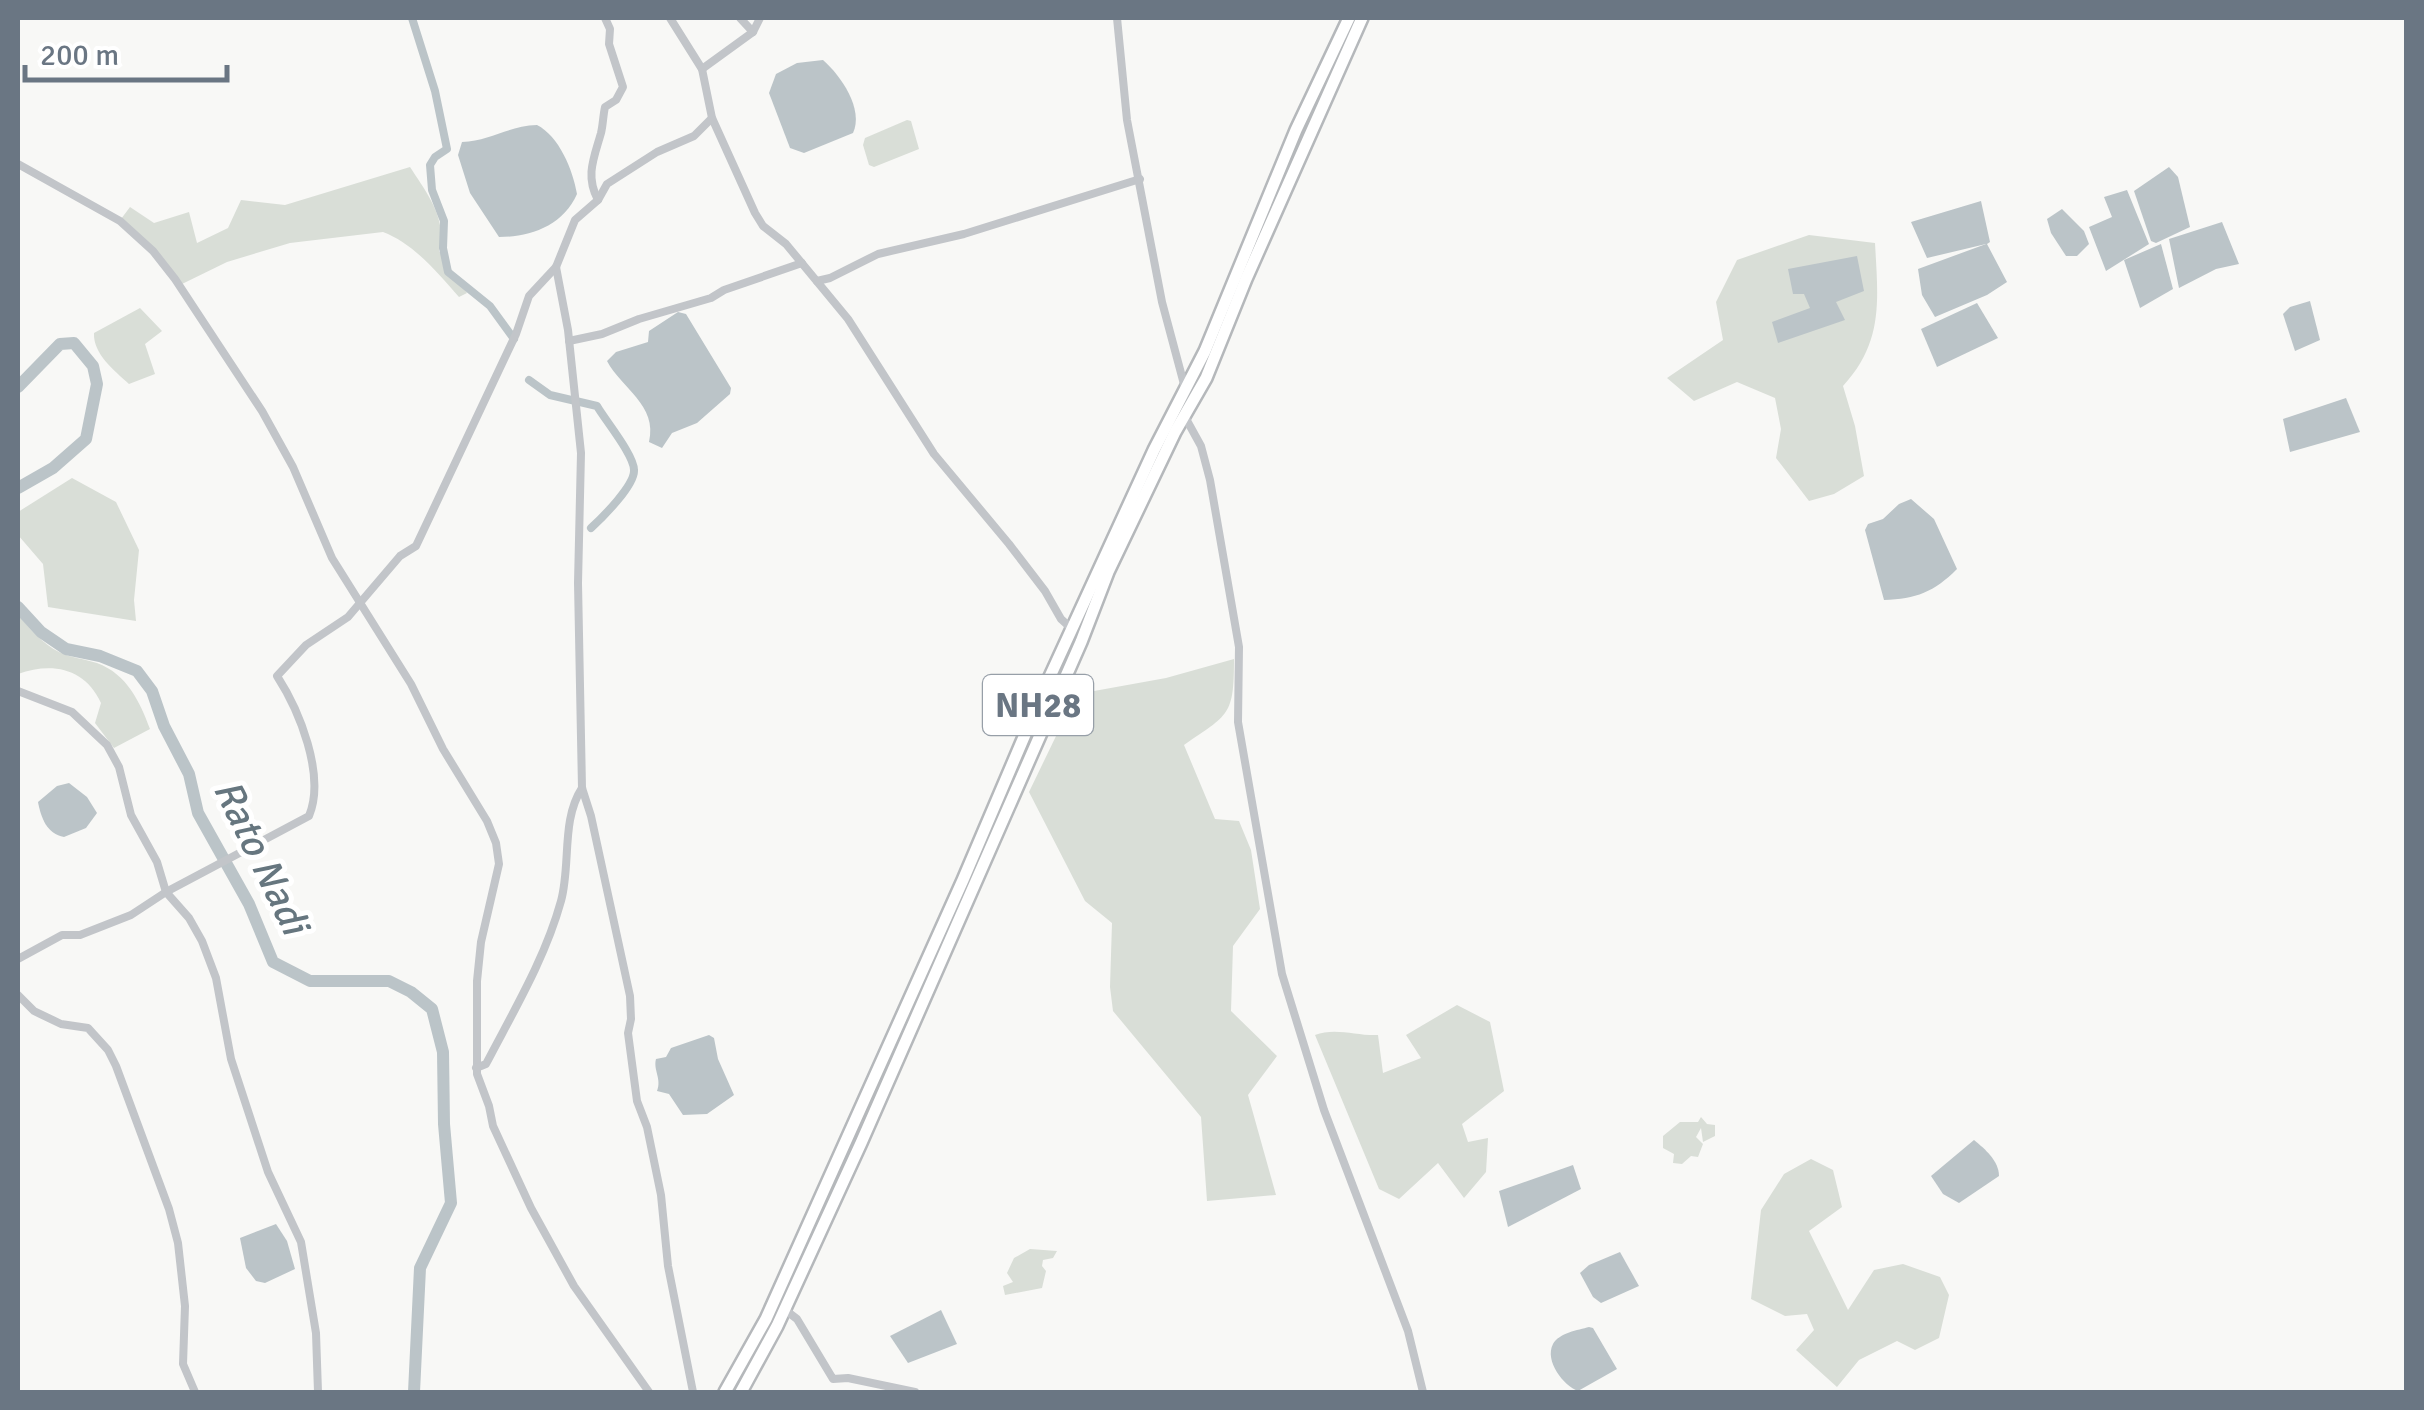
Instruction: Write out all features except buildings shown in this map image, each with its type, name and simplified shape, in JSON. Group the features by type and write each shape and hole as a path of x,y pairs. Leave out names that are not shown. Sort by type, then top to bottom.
{"highway":[{"name":"NH28","path":"725,1392 766,1319 1053,686 1081,642 1108,572 1185,416 1194,375 1296,130 1349,18"},
{"name":"NH28","path":"1194,375 1246,279 1362,18"},
{"name":"NH28","path":"742,1392 885,1088 1053,686 1072,628 1191,392"}],"street":[{"path":"598,200 591,188 591,163 603,128 605,107 616,100 623,86 605,18"},
{"path":"670,18 702,69 712,118 755,213 802,263 868,346 934,454 1009,544 1061,619 1072,628"},
{"path":"740,18 753,32"},
{"path":"702,69 753,32 760,18"},
{"path":"1117,18 1128,120 1162,302 1194,375 1191,392"},
{"path":"18,959 62,935 80,935 132,915 310,816 315,803 301,717 277,676 306,644 348,617 400,556 420,540 516,334 523,307 537,284 556,267 575,220 598,200 608,184 657,152 694,136 712,118"},
{"path":"18,164 120,220 166,266 262,410 292,466 332,558 411,684 443,749 487,820 499,856 476,981 476,1068 493,1126 531,1208 574,1286 649,1392"},
{"path":"816,281 878,254 1014,220 1140,178"},
{"path":"569,342 710,298 802,263"},
{"path":"556,267 569,342 580,453 582,788 630,996 628,1033 638,1101 662,1195 668,1266 693,1392"},
{"path":"1185,416 1201,446 1216,513 1238,648 1238,722 1282,974 1324,1110 1408,1331 1423,1392"},
{"path":"18,691 72,712 108,745 119,767 131,815 170,891 202,942 216,978 231,1059 268,1172 302,1242 316,1334 318,1392"},
{"path":"476,1068 486,1064 532,975 560,906 571,812 582,788"},
{"path":"18,995 34,1010 61,1024 88,1028 108,1050 116,1066 151,1154 178,1244 185,1306 183,1364 194,1392"},
{"path":"784,1308 798,1319 833,1378 914,1392"}],"shaded area":[{"path":"823,60 849,94 856,124 853,133 804,153 790,148 769,93 776,74 797,63"},
{"path":"911,121 919,149 874,167 869,165 863,145 865,138"},
{"path":"537,125 552,137 564,155 577,194 563,214 544,228 499,237 470,193 458,155 462,142"},
{"path":"410,167 438,218 439,251 467,293 459,297 415,251 383,232 290,243 227,262 182,284 121,219 130,207 154,223 189,212 197,243 228,228 241,200 285,205"},
{"path":"2169,167 2178,177 2190,227 2156,243 2151,241 2134,191"},
{"path":"2127,190 2149,244 2106,271 2089,227 2112,217 2104,197"},
{"path":"1981,201 1990,242 1987,244 2007,282 1935,317 1922,295 1918,269 1986,244 1927,258 1911,222"},
{"path":"2062,209 2084,231 2089,244 2077,256 2066,256 2051,233 2047,219"},
{"path":"2222,222 2239,264 2216,269 2179,288 2169,239"},
{"path":"1809,235 1875,243 1877,301 1866,353 1843,386 1864,476 1834,494 1809,501 1776,458 1781,429 1775,398 1737,382 1694,401 1667,378 1723,340 1716,302 1737,260"},
{"path":"2161,244 2173,289 2140,308 2124,260"},
{"path":"1857,256 1864,291 1836,302 1845,320 1778,343 1772,322 1810,308 1804,294 1793,294 1788,269"},
{"path":"2310,301 2320,340 2295,351 2283,314 2290,307"},
{"path":"1977,303 1998,338 1937,367 1921,329"},
{"path":"140,308 162,331 145,344 155,374 129,384 101,355 94,333"},
{"path":"678,312 686,314 731,388 730,394 697,423 672,433 662,448 649,442 650,429 643,407 607,361 616,352 648,342 649,331"},
{"path":"2346,398 2360,432 2290,452 2283,419"},
{"path":"72,478 116,502 139,550 136,621 48,607 43,564 18,535 18,512"},
{"path":"1911,499 1934,519 1957,569 1924,593 1884,600 1865,530 1868,524 1883,519"},
{"path":"18,615 53,649 117,674 137,699 150,729 114,748 95,723 101,703 77,675 55,669 18,674"},
{"path":"1234,659 1233,692 1226,712 1184,745 1215,819 1239,821 1251,850 1260,909 1233,946 1231,1011 1277,1056 1248,1095 1276,1195 1207,1201 1201,1117 1113,1011 1112,923 1085,901 1029,792 1057,734 1083,693 1166,678"},
{"path":"69,783 87,797 97,813 86,828 64,837 53,833 46,824 38,802 57,786"},
{"path":"1457,1005 1490,1022 1504,1091 1462,1124 1468,1142 1488,1138 1486,1172 1464,1198 1438,1163 1399,1199 1379,1189 1315,1035 1378,1035 1383,1073 1421,1058 1406,1035"},
{"path":"709,1035 714,1038 718,1059 734,1095 707,1114 683,1115 669,1094 657,1091 656,1059 666,1057 671,1048"},
{"path":"1701,1117 1707,1124 1715,1125 1715,1136 1703,1142 1701,1128 1696,1137 1703,1144 1698,1157 1691,1156 1682,1164 1673,1163 1674,1154 1663,1148 1663,1136 1680,1122 1698,1122"},
{"path":"1974,1140 1994,1160 1999,1176 1959,1203 1943,1194 1931,1176"},
{"path":"1811,1159 1833,1170 1842,1207 1809,1231 1848,1310 1874,1270 1903,1264 1940,1277 1949,1295 1939,1338 1915,1350 1897,1341 1859,1360 1837,1387 1796,1350 1814,1330 1807,1314 1785,1316 1751,1299 1761,1210 1784,1174"},
{"path":"1573,1165 1581,1189 1508,1227 1499,1191"},
{"path":"276,1224 287,1241 295,1269 265,1283 256,1281 246,1268 240,1238"},
{"path":"1030,1249 1057,1251 1053,1258 1043,1260 1046,1271 1042,1288 1005,1295 1003,1286 1013,1282 1007,1273 1014,1258"},
{"path":"1620,1252 1639,1286 1601,1303 1593,1297 1580,1273"},
{"path":"941,1310 957,1344 908,1363 890,1336"},
{"path":"1589,1327 1617,1369 1578,1391 1557,1372 1551,1351 1560,1337"}],"waterway":[{"path":"412,18 435,91 447,149 430,165 432,190 444,221 443,248 448,272 490,306 514,339"},
{"name":"Rato Nadi","path":"18,387 60,344 74,343 93,366 97,384 86,439 53,468 18,488"},
{"path":"529,380 550,395 597,406 633,464 629,484 591,528"},
{"name":"Rato Nadi","path":"18,607 41,632 66,649 100,656 137,671 152,691 164,726 189,774 198,813 249,904 273,962 310,981 389,981 432,1009 443,1052 451,1203 420,1268 414,1392"}]}
